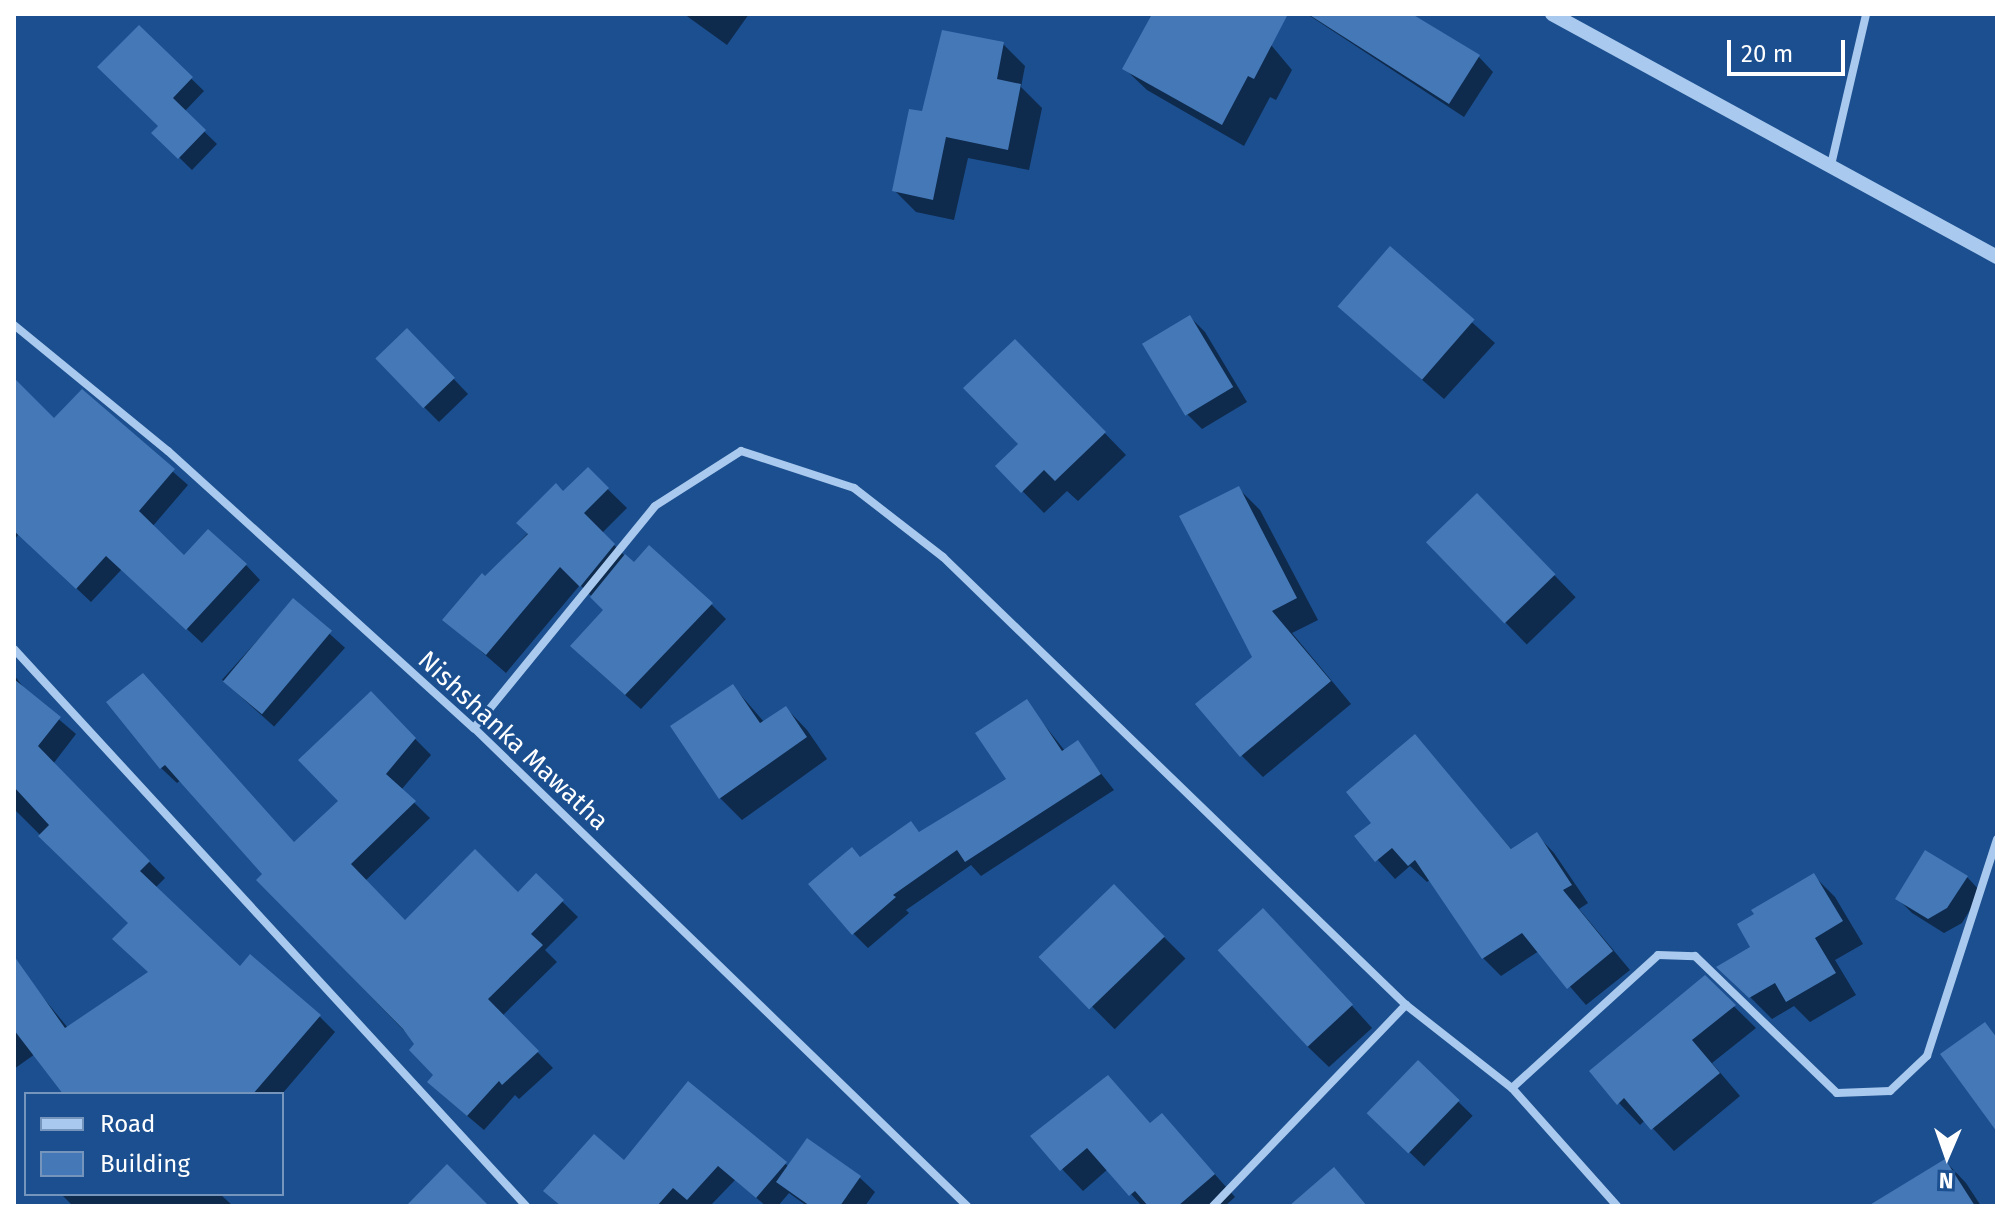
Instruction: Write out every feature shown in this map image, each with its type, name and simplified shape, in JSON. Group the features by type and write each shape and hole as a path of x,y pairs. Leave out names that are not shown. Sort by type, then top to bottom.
{"street":[{"path":"1552,14 1997,257"},
{"path":"1831,165 1866,14"},
{"name":"Nishshanka Mawatha","path":"14,325 168,451 474,728 967,1206"},
{"path":"474,728 655,506 741,451 854,488 943,557 1406,1005 1512,1088 1617,1206"},
{"path":"14,649 526,1206"},
{"path":"1512,1088 1658,955 1695,956 1837,1093 1890,1091 1927,1056 1997,839"},
{"path":"1213,1206 1406,1005"}],"building":[{"path":"1152,14 1288,14 1254,79 1248,76 1222,125 1122,69"},
{"path":"1308,14 1412,14 1480,55 1449,104"},
{"path":"139,25 193,77 173,98 206,130 178,159 151,133 158,126 97,67"},
{"path":"942,30 1004,42 997,79 1021,84 1008,150 946,137 933,200 892,191 909,109 922,111"},
{"path":"1390,246 1475,319 1422,380 1338,306"},
{"path":"1190,315 1233,387 1185,416 1142,344"},
{"path":"407,328 455,378 423,408 375,359"},
{"path":"1015,339 1106,432 1055,481 1044,470 1021,493 995,466 1018,444 963,388"},
{"path":"14,378 54,418 82,389 175,469 139,511 184,555 208,529 247,564 186,630 106,556 76,589 14,531"},
{"path":"588,467 609,488 584,513 615,544 580,587 560,567 486,655 442,620 482,573 485,576 528,534 516,523 556,483 563,491"},
{"path":"1239,486 1297,598 1272,611 1331,681 1240,757 1195,704 1252,657 1179,516"},
{"path":"1477,493 1555,574 1504,624 1426,542"},
{"path":"649,545 713,603 625,695 570,646 603,610 590,597 625,554 634,562"},
{"path":"293,598 332,631 262,714 223,681"},
{"path":"143,673 294,842 338,801 298,760 371,691 416,738 386,774 416,801 351,864 405,920 475,849 518,892 536,873 564,900 531,934 543,945 488,999 539,1051 502,1085 499,1081 467,1116 427,1082 433,1075 409,1050 414,1044 403,1029 256,880 262,874 165,765 160,769 106,702"},
{"path":"14,679 61,717 38,746 150,861 140,871 240,966 250,954 321,1015 255,1092 61,1092 14,1030 14,956 65,1028 148,972 112,939 128,923 38,836 49,825 14,787"},
{"path":"733,684 760,723 786,706 807,737 719,799 670,726"},
{"path":"1027,699 1062,751 1078,740 1101,774 965,862 957,850 893,895 896,897 852,935 808,884 852,847 860,857 911,821 919,832 1006,779 975,733"},
{"path":"1415,734 1511,849 1537,832 1572,885 1563,890 1613,951 1567,989 1522,933 1482,959 1415,860 1408,866 1392,848 1375,862 1354,836 1371,823 1346,792"},
{"path":"1925,850 1968,876 1947,908 1928,919 1895,899"},
{"path":"1814,873 1843,921 1815,938 1836,973 1786,1002 1775,983 1749,998 1716,967 1750,947 1737,924 1754,914 1751,910"},
{"path":"1114,884 1165,937 1089,1009 1038,957"},
{"path":"1263,908 1353,1005 1308,1047 1218,950"},
{"path":"1705,975 1736,1005 1692,1040 1720,1073 1651,1130 1624,1098 1617,1105 1589,1071"},
{"path":"1985,1022 1997,1038 1997,1132 1940,1054"},
{"path":"1418,1060 1460,1100 1408,1154 1367,1113"},
{"path":"1108,1075 1150,1123 1162,1113 1215,1174 1178,1206 1148,1206 1135,1191 1129,1196 1087,1148 1060,1171 1030,1136"},
{"path":"688,1081 787,1162 756,1198 718,1166 687,1200 673,1188 657,1206 561,1206 543,1191 594,1134 624,1160"},
{"path":"807,1138 861,1176 840,1206 810,1206 776,1182"},
{"path":"1945,1159 1975,1206 1868,1206"},
{"path":"447,1164 489,1206 406,1206"},
{"path":"1334,1167 1367,1206 1289,1206"}]}
